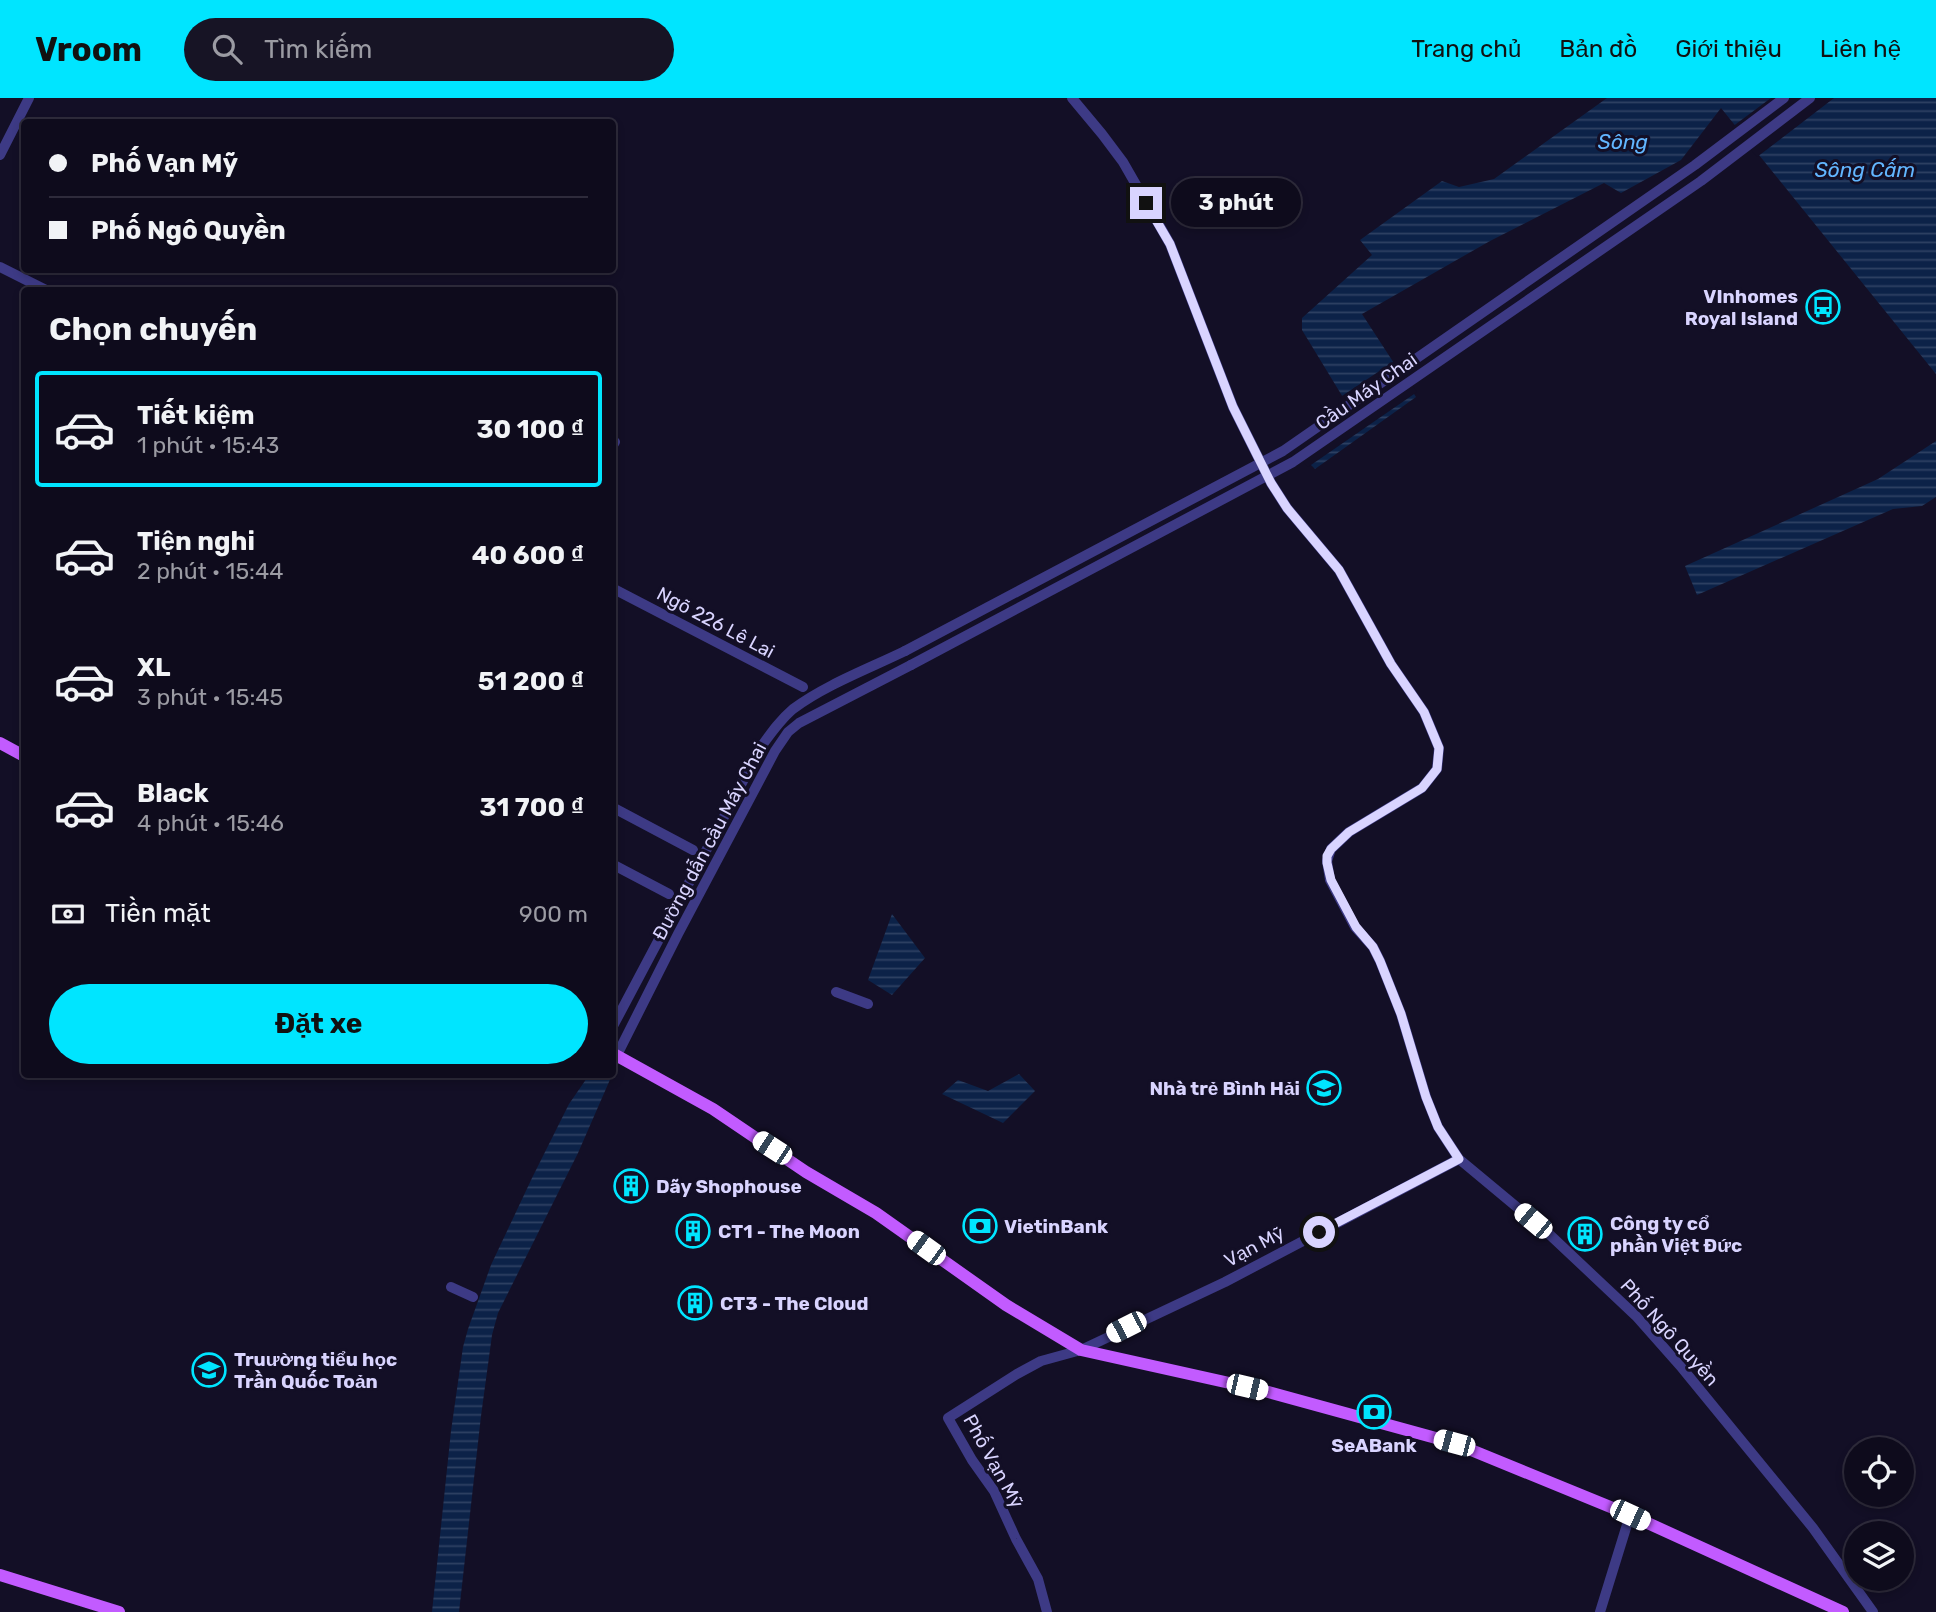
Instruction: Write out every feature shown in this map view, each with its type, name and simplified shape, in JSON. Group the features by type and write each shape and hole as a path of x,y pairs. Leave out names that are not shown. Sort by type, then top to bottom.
{"main road":[{"path":"0,743 21,755"},
{"path":"616,1055 713,1110 806,1172 876,1213 1006,1305 1081,1350 1261,1390 1454,1443 1630,1515 1843,1612"},
{"path":"0,1574 120,1612"}],"street":[{"path":"0,155 29,98"},
{"name":"Phố Ngô Quyền","path":"1072,98 1123,162 1170,244 1233,407 1271,483 1287,508 1339,570 1391,664 1424,712 1439,748 1437,769 1422,788 1349,832 1327,856 1331,880 1356,927 1373,947 1380,961 1401,1014 1438,1127 1459,1159 1549,1234 1636,1317 1682,1368 1813,1528 1873,1612"},
{"name":"Cầu Máy Chai","path":"905,651 1283,451 1695,165 1784,98"},
{"name":"Cầu Máy Chai","path":"911,665 1293,462 1701,181 1810,98"},
{"path":"0,267 40,287"},
{"name":"Ngõ 226 Lê Lai","path":"616,590 803,687"},
{"name":"Đường dẫn cầu Máy Chai","path":"616,1020 755,759 776,726 792,710 813,696 905,651"},
{"name":"Đường dẫn cầu Máy Chai","path":"616,1052 775,751 788,732 811,716 911,665"},
{"path":"616,809 693,850"},
{"path":"616,866 670,894"},
{"path":"836,992 868,1004"},
{"name":"Vạn Mỹ","path":"1225,1282 1459,1159"},
{"name":"Phố Vạn Mỹ","path":"1047,1612 1038,1579 994,1491 948,1418 1017,1374 1041,1362 1081,1350 1225,1282"},
{"path":"451,1287 473,1297"},
{"path":"1600,1612 1630,1515"}],"water":[{"path":"1607,98 1936,98 1936,374 1721,108 1681,160 1621,193 1604,183 1490,241 1362,314 1416,397 1315,469 1296,450 1340,415 1344,399 1302,330 1302,318 1372,255 1360,240 1442,181 1459,187 1494,179"},
{"path":"1936,441 1936,497 1922,506 1893,509 1697,595 1685,566 1878,479"},
{"path":"892,914 925,958 892,995 868,980"},
{"path":"1019,1074 1035,1091 1003,1123 942,1094 958,1080 988,1091"},
{"path":"587,1078 611,1078 578,1153 498,1313 492,1335 481,1416 459,1612 432,1612 451,1431 463,1347 491,1265 569,1104"}],"pier":[{"path":"1771,98 1834,98 1757,157 1732,127"},
{"path":"1396,360 1417,392 1308,467 1293,449 1337,413 1339,398"}],"place":[{"name":"VInhomes Royal Island","path":"1823,307"},
{"name":"Nhà trẻ Bình Hải","path":"1324,1088"},
{"name":"Dãy Shophouse","path":"631,1186"},
{"name":"VietinBank","path":"980,1226"},
{"name":"CT1 - The Moon","path":"693,1231"},
{"name":"Công ty cổ phần Việt Đức","path":"1585,1234"},
{"name":"CT3 - The Cloud","path":"695,1303"},
{"name":"Truường tiểu học Trần Quốc Toản","path":"209,1370"},
{"name":"SeABank","path":"1374,1412"}],"route":[{"path":"1146,203 1170,244 1233,407 1271,483 1287,508 1339,570 1391,664 1424,712 1439,748 1437,769 1422,788 1349,832 1331,849 1327,863 1331,880 1356,927 1373,947 1380,961 1401,1014 1426,1097 1445,1141 1459,1159 1319,1232"}],"water label":[{"name":"Sông","path":"1623,142"},
{"name":"Sông Cấm","path":"1865,170"}]}
